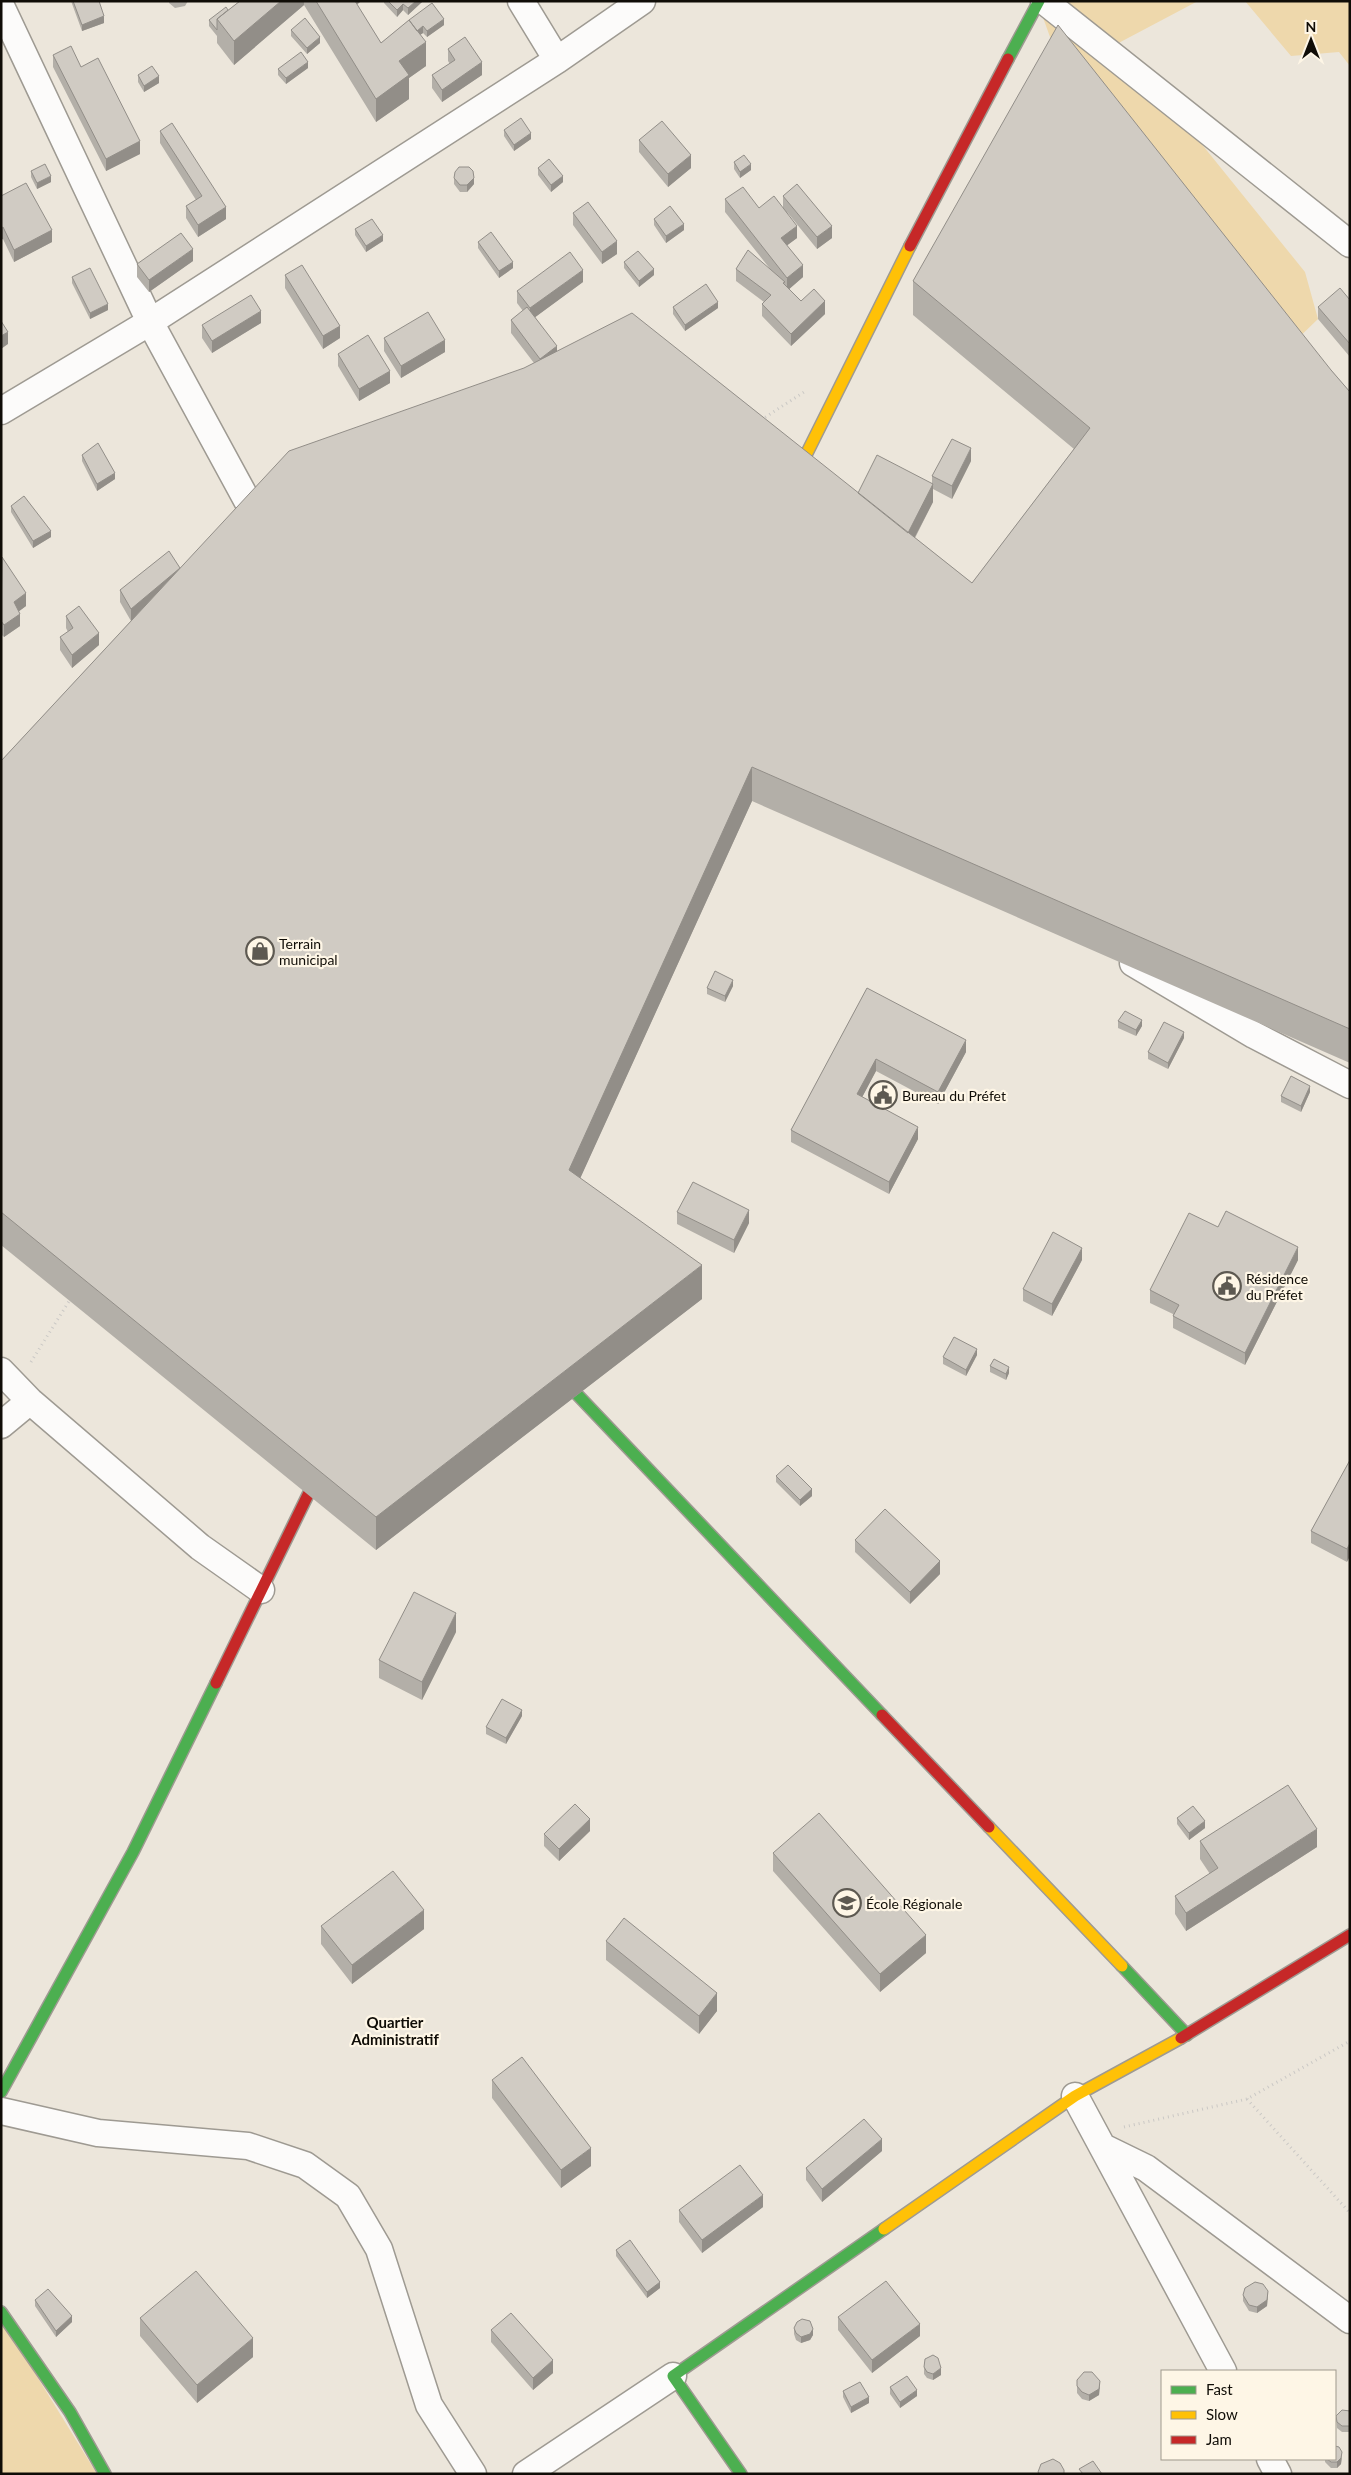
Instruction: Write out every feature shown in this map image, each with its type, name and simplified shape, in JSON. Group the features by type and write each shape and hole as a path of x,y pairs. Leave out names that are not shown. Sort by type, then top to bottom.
{"street":[{"path":"521,1 557,60"},
{"path":"1,411 150,322 557,60 642,1"},
{"path":"786,496 884,295 1038,1"},
{"path":"1044,1 1350,244"},
{"path":"1,6 150,322 271,544"},
{"path":"1108,949 1254,1034 1350,1085"},
{"path":"1254,1034 1274,1014"},
{"path":"542,1357 1187,2036"},
{"path":"1,1425 15,1386 200,1547 262,1590"},
{"path":"1,2092 133,1852 332,1447"},
{"path":"526,2474 673,2376 1075,2096 1187,2036 1350,1935"},
{"path":"1075,2096 1101,2141 1222,2370"},
{"path":"1,2110 98,2132 248,2146 305,2165 348,2196 379,2249 429,2405 473,2474"},
{"path":"1101,2141 1146,2168 1350,2320"},
{"path":"1,2312 70,2412 105,2474"},
{"path":"673,2376 741,2474"},
{"path":"1271,2460 1278,2474"}],"path":[{"path":"754,425 810,388"},
{"path":"15,1386 76,1290"},
{"path":"1101,2141 1246,2099 1350,2041"},
{"path":"1246,2099 1350,2213"}],"shaded area":[{"path":"1037,1 1198,1 1111,47 1200,142 1305,272 1318,319 1287,349 1058,59"},
{"path":"1245,1 1350,1 1350,66 1339,52 1291,56"},
{"path":"1,2318 97,2474 1,2474"}],"building":[{"path":"73,1 99,1 104,16 82,25"},
{"path":"240,1 281,1 234,41 217,19"},
{"path":"316,1 355,1 381,43 409,20 426,42 399,61 409,75 376,99"},
{"path":"388,1 416,1 408,8 403,4 397,10"},
{"path":"432,3 444,19 427,31 423,26 417,31 409,20"},
{"path":"226,7 228,10 217,19 217,30 209,20"},
{"path":"305,18 320,37 307,48 291,30"},
{"path":"1058,25 1350,392 1350,1029 752,767 569,1170 702,1265 376,1517 1,1212 1,761 289,451 524,368 632,313 972,583 1090,428 913,281"},
{"path":"465,37 482,62 442,90 432,75 455,60 448,49"},
{"path":"71,46 81,67 98,58 140,141 106,159 53,55"},
{"path":"301,52 308,62 286,78 278,69"},
{"path":"152,66 159,76 144,86 138,75"},
{"path":"521,118 531,133 514,145 504,130"},
{"path":"662,121 691,155 668,174 639,140"},
{"path":"172,123 226,207 198,225 186,206 202,196 160,131"},
{"path":"744,155 751,164 740,172 734,162"},
{"path":"549,159 563,176 551,185 538,168"},
{"path":"45,164 51,176 37,183 31,171"},
{"path":"459,167 469,167 473,171 474,178 467,185 460,185 454,178 455,172"},
{"path":"26,183 52,230 14,250 3,227 1,228 1,196"},
{"path":"797,184 832,226 817,237 783,196"},
{"path":"743,187 759,208 774,196 797,226 781,238 803,265 787,278 725,199"},
{"path":"588,202 617,241 602,252 573,213"},
{"path":"670,206 684,224 666,236 654,219"},
{"path":"372,219 383,235 366,246 355,229"},
{"path":"491,232 513,262 499,271 478,242"},
{"path":"181,233 193,249 149,280 137,264"},
{"path":"748,250 785,282 783,283 801,301 814,289 825,301 791,334 762,304 771,295 736,269"},
{"path":"638,251 654,269 639,281 624,262"},
{"path":"570,252 583,270 530,308 517,291"},
{"path":"302,265 340,326 323,336 285,275"},
{"path":"90,268 108,304 90,313 72,277"},
{"path":"706,284 718,302 685,325 673,307"},
{"path":"1340,288 1350,300 1350,344 1318,307"},
{"path":"251,295 261,311 212,341 202,325"},
{"path":"527,307 557,346 540,359 511,320"},
{"path":"428,312 445,340 401,366 384,338"},
{"path":"1,321 8,332 1,336"},
{"path":"368,335 390,371 359,389 338,354"},
{"path":"952,439 971,448 952,486 932,476"},
{"path":"98,443 115,473 97,484 82,455"},
{"path":"877,455 933,484 908,533 858,493"},
{"path":"24,496 51,531 33,541 11,506"},
{"path":"169,551 180,568 131,609 120,590"},
{"path":"2,557 26,593 14,602 20,614 4,625 1,621"},
{"path":"79,606 99,633 72,655 60,637 73,628 66,616"},
{"path":"715,971 733,980 725,996 707,988"},
{"path":"867,988 966,1040 938,1092 876,1059 857,1094 918,1127 889,1182 791,1130"},
{"path":"1125,1011 1142,1020 1136,1030 1118,1021"},
{"path":"1164,1022 1184,1032 1168,1063 1148,1052"},
{"path":"1291,1076 1310,1086 1301,1106 1281,1096"},
{"path":"693,1182 749,1210 734,1240 677,1212"},
{"path":"1226,1211 1298,1247 1245,1353 1173,1316 1179,1305 1150,1290 1189,1213 1218,1227"},
{"path":"1053,1232 1082,1248 1052,1304 1023,1289"},
{"path":"954,1337 977,1349 966,1370 943,1357"},
{"path":"994,1359 1009,1367 1006,1374 990,1366"},
{"path":"1350,1460 1350,1543 1347,1549 1311,1531"},
{"path":"788,1465 812,1489 800,1500 776,1476"},
{"path":"885,1509 940,1561 910,1592 855,1540"},
{"path":"414,1592 456,1613 422,1682 379,1660"},
{"path":"502,1699 522,1710 506,1738 486,1727"},
{"path":"1288,1785 1317,1829 1186,1913 1175,1896 1218,1868 1200,1841"},
{"path":"575,1804 590,1819 559,1849 544,1834"},
{"path":"1193,1806 1205,1821 1189,1833 1177,1818"},
{"path":"819,1813 926,1935 880,1974 773,1853"},
{"path":"393,1871 424,1910 352,1965 321,1926"},
{"path":"624,1918 717,1993 699,2016 606,1941"},
{"path":"522,2057 591,2148 561,2170 492,2080"},
{"path":"864,2119 882,2139 822,2189 806,2168"},
{"path":"740,2165 763,2195 702,2240 679,2210"},
{"path":"630,2240 660,2282 647,2292 616,2250"},
{"path":"196,2271 253,2338 197,2385 140,2318"},
{"path":"886,2281 920,2324 872,2360 838,2317"},
{"path":"1255,2282 1263,2284 1268,2291 1267,2300 1257,2307 1249,2305 1243,2295 1245,2288"},
{"path":"48,2289 72,2316 56,2331 35,2300"},
{"path":"511,2313 553,2360 533,2378 491,2330"},
{"path":"802,2319 810,2321 813,2329 810,2334 801,2337 794,2328 797,2322"},
{"path":"933,2355 938,2358 941,2368 933,2374 927,2372 924,2367 925,2359"},
{"path":"1084,2372 1092,2372 1100,2381 1099,2389 1089,2395 1082,2392 1077,2386 1077,2380"},
{"path":"907,2376 917,2390 900,2402 890,2387"},
{"path":"860,2382 869,2397 851,2407 843,2391"},
{"path":"1342,2410 1350,2411 1350,2426 1342,2426 1337,2422 1336,2416"},
{"path":"1336,2446 1339,2447 1342,2452 1341,2458 1337,2462 1328,2460 1336,2460"},
{"path":"1053,2459 1060,2463 1064,2474 1039,2474 1041,2464"},
{"path":"1093,2461 1102,2474 1083,2474 1079,2469"}],"traffic: fast":[{"path":"1008,59 1039,1"},
{"path":"552,1368 882,1715"},
{"path":"1,2092 133,1852 216,1683"},
{"path":"1122,1966 1187,2035"},
{"path":"741,2474 673,2376 884,2229"},
{"path":"1,2312 70,2412 105,2474"}],"traffic: slow":[{"path":"791,485 910,246"},
{"path":"989,1827 1122,1966"},
{"path":"884,2229 1075,2096 1181,2038"}],"traffic: jam":[{"path":"910,246 1008,59"},
{"path":"216,1683 324,1462"},
{"path":"882,1715 989,1827"},
{"path":"1181,2038 1350,1935"}],"place":[{"name":"Terrain municipal","path":"260,951"},
{"name":"Bureau du Préfet","path":"883,1095"},
{"name":"Résidence du Préfet","path":"1227,1286"},
{"name":"École Régionale","path":"847,1903"}],"district":[{"name":"Quartier Administratif","path":"395,2030"}]}
